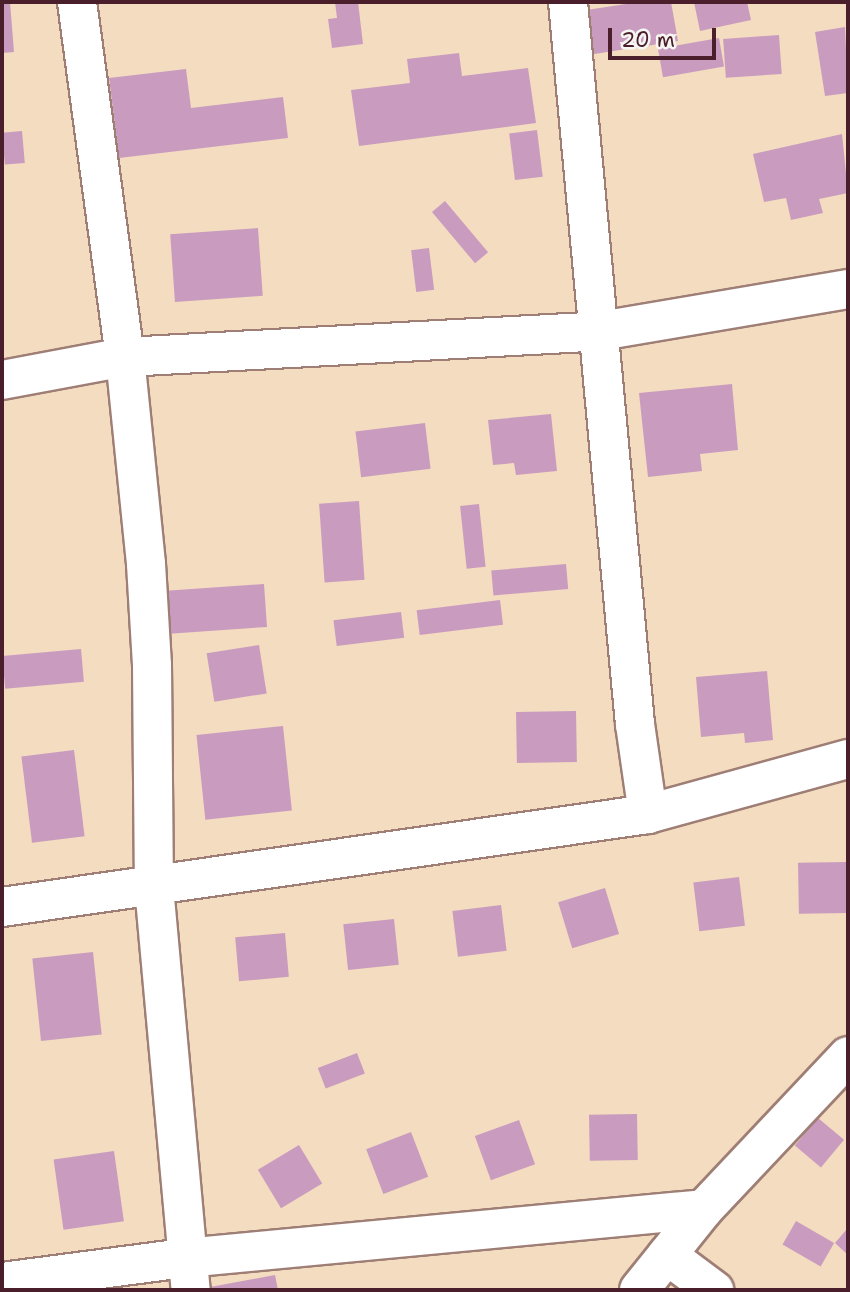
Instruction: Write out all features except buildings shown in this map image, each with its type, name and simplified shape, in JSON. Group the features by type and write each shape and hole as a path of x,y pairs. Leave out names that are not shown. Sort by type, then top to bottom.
{"street":[{"path":"77,2 125,357 152,665 154,887 188,1274"},
{"path":"568,2 635,724 648,814"},
{"path":"2,380 125,357 600,331 848,289"},
{"path":"2,907 648,814 848,759"},
{"path":"639,1290 704,1209 848,1056"},
{"path":"2,1282 188,1274 704,1209"},
{"path":"667,1255 714,1290"}]}
